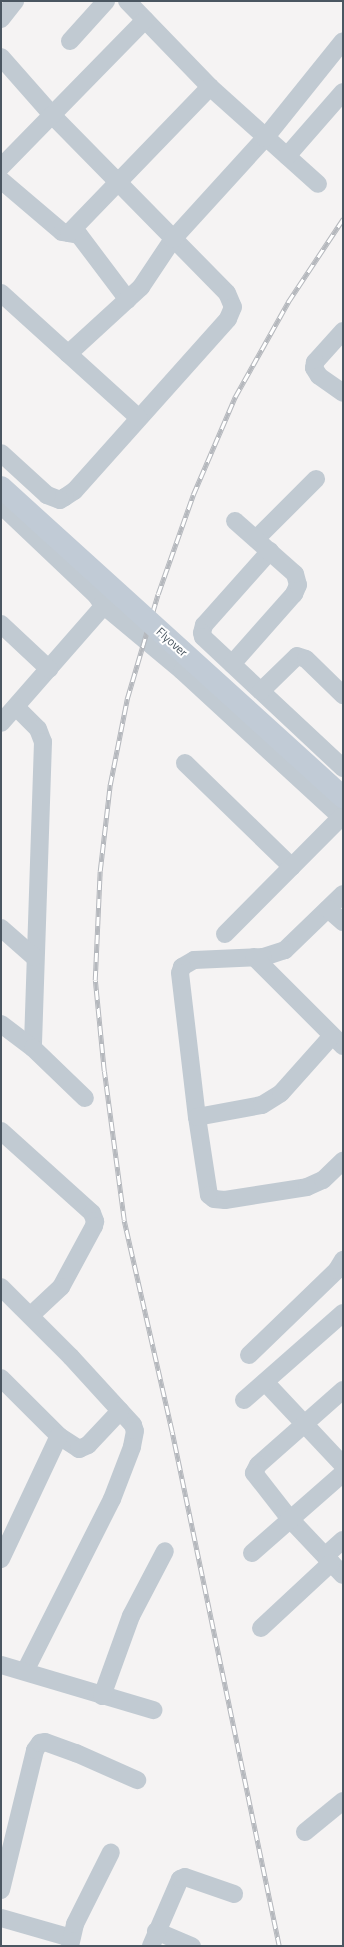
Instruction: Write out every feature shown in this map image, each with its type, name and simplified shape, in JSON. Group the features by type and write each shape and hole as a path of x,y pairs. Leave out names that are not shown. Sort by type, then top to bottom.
{"main road":[{"name":"Flyover","path":"1,487 342,811"}],"street":[{"path":"1,19 15,1"},
{"path":"70,41 106,1"},
{"path":"127,1 210,87 318,184"},
{"path":"1,166 53,116 145,20"},
{"path":"68,354 141,287 173,239 265,138 342,41"},
{"path":"1,57 53,116 118,180 173,239 227,293 233,307 228,319 74,491 60,500 47,495 1,453"},
{"path":"69,233 118,180 210,87"},
{"path":"287,156 343,92"},
{"path":"1,180 58,229 79,235 128,300"},
{"path":"1,293 139,418"},
{"path":"343,331 315,362 314,368 319,376 343,393"},
{"path":"256,539 316,478"},
{"path":"15,519 47,495"},
{"path":"1,505 96,594 102,604 182,671 342,811 292,867 225,934"},
{"path":"232,664 297,590 295,574 235,521"},
{"path":"270,551 202,630 204,638 343,768"},
{"path":"33,1048 34,957 43,742 38,729 6,716 100,610 102,604"},
{"path":"1,624 49,669"},
{"path":"261,691 294,658 302,656 343,695"},
{"path":"185,763 292,867"},
{"path":"343,894 285,950 254,957 194,960 182,968 180,973 197,1116 209,1195 214,1199 225,1200 307,1187 323,1180 343,1161"},
{"path":"328,909 343,922"},
{"path":"1,928 34,957"},
{"path":"197,1116 254,1108 271,1100 338,1041 254,957"},
{"path":"1,1024 33,1048 86,1098"},
{"path":"1,1132 92,1213 95,1221 65,1281 54,1295 30,1316"},
{"path":"249,1355 337,1270 343,1260"},
{"path":"1,1287 133,1425 134,1437 132,1447 94,1537 25,1671"},
{"path":"244,1400 343,1313"},
{"path":"1,1378 59,1436 74,1448 83,1448 120,1411"},
{"path":"264,1382 343,1466"},
{"path":"333,1564 290,1519 254,1473 258,1465 343,1390"},
{"path":"1,1558 59,1436"},
{"path":"252,1553 343,1473"},
{"path":"261,1628 333,1564 343,1540"},
{"path":"102,1696 131,1616 165,1551"},
{"path":"1,1665 153,1710"},
{"path":"1,1890 34,1750 40,1743 45,1742 76,1753 137,1780"},
{"path":"305,1832 343,1801"},
{"path":"1,1918 70,1942 75,1924 111,1852"},
{"path":"192,1946 154,1939 180,1878 185,1877 234,1894"}],"railway":[{"path":"279,1946 172,1432 124,1220 104,1071 95,980 100,871 110,785 127,699 158,594 193,495 235,397 288,302 343,219"}]}
